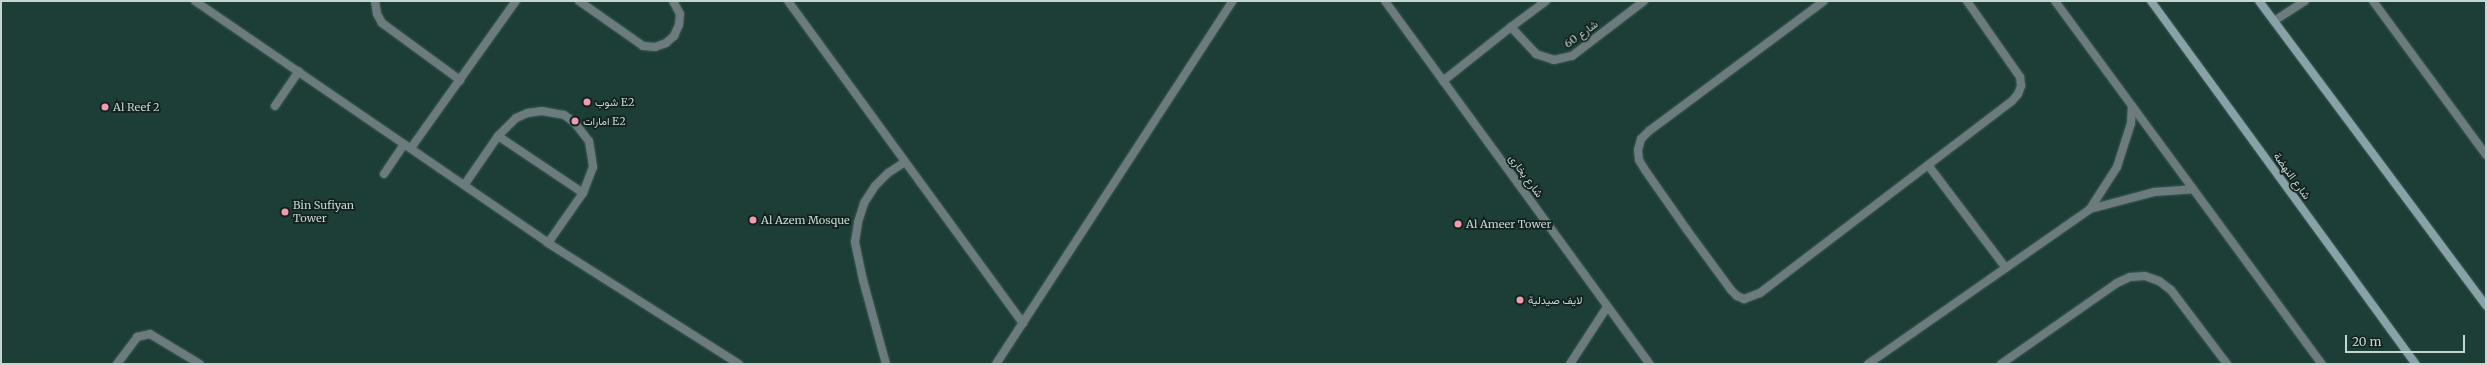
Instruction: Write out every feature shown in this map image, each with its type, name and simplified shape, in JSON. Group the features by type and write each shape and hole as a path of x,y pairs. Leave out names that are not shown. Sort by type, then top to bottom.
{"main road":[{"name":"شارع النهضة","path":"2151,1 2416,364"},
{"path":"2259,1 2486,306"}],"street":[{"path":"195,1 465,184 548,243 739,364"},
{"path":"376,1 377,14 382,23 460,80"},
{"path":"579,1 643,46 655,47 666,43 674,36 679,25 680,14 673,1"},
{"path":"788,1 1023,323"},
{"path":"996,364 1233,1"},
{"name":"شارع بخارى","path":"1386,1 1650,364"},
{"path":"1443,80 1546,1"},
{"name":"شارع 60","path":"1512,26 1536,54 1554,60 1564,59 1576,53 1644,1"},
{"path":"1824,1 1649,131 1641,139 1638,150 1639,160 1645,170 1730,290 1737,296 1744,299 1760,293 2012,101 2021,86 2020,77 1967,1"},
{"path":"2055,1 2322,364"},
{"path":"2274,21 2305,1"},
{"path":"2373,1 2486,155"},
{"path":"384,174 460,80 514,2"},
{"path":"275,106 299,71"},
{"path":"2090,209 2118,167 2132,123 2132,106"},
{"path":"465,184 506,126 528,112 553,112 574,122 586,136 592,152 593,167 583,193 548,243"},
{"path":"498,136 583,193"},
{"path":"886,364 863,280 856,242 858,222 864,203 875,186 888,173 905,162"},
{"path":"1928,164 2006,268"},
{"path":"1868,364 2090,209 2154,192 2193,189"},
{"path":"2001,364 2117,283 2130,277 2145,276 2159,281 2171,290 2226,364"},
{"path":"1570,364 1608,307"},
{"path":"117,364 136,337 150,334 200,364"}],"place":[{"name":"شوب E2","path":"587,102"},
{"name":"Al Reef 2","path":"105,107"},
{"name":"امارات E2","path":"575,121"},
{"name":"Bin Sufiyan Tower","path":"285,212"},
{"name":"Al Azem Mosque","path":"753,220"},
{"name":"Al Ameer Tower","path":"1458,224"},
{"name":"لايف صيدلية","path":"1520,300"}]}
